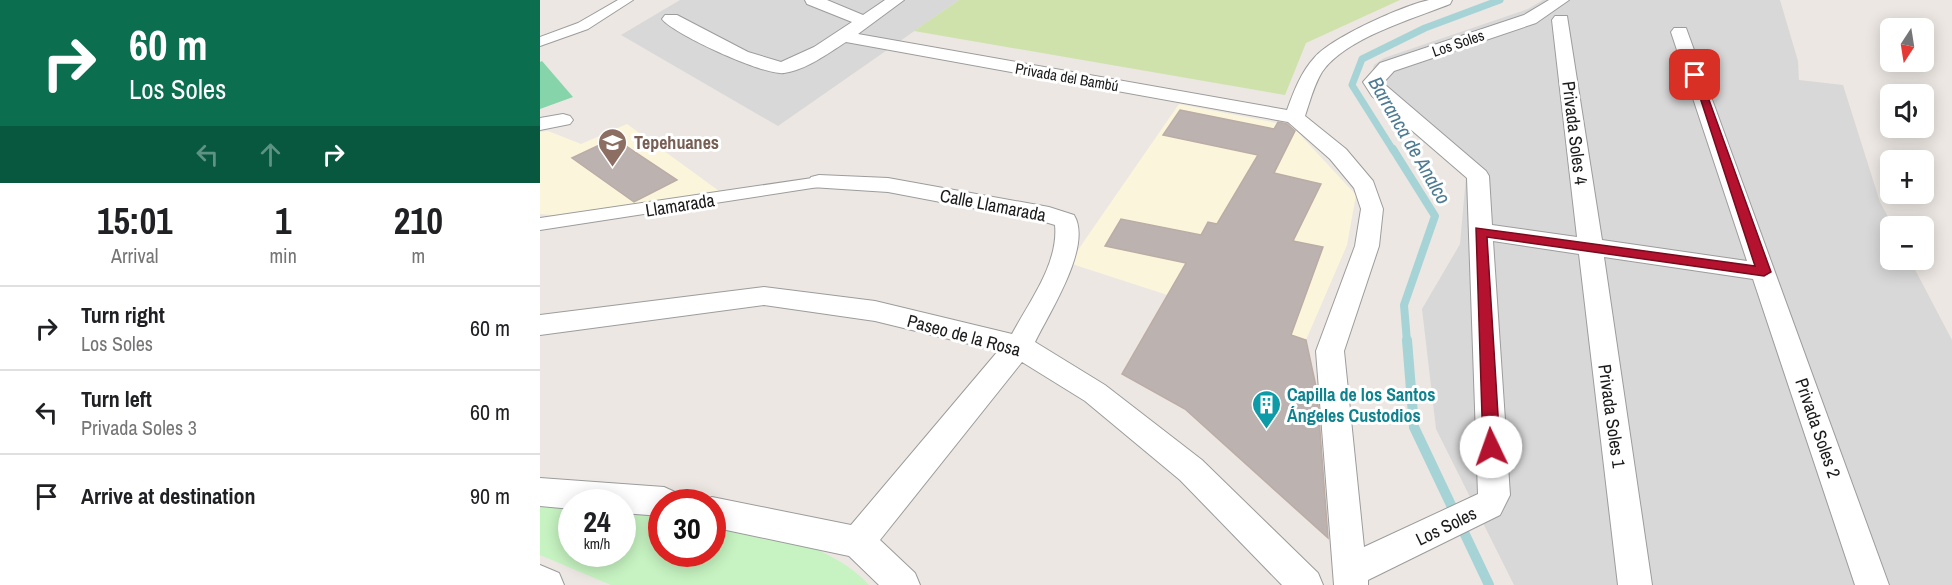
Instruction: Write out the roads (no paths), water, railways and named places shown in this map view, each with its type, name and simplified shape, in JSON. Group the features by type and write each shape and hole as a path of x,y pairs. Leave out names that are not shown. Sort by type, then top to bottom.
{"street":[{"path":"540,42 583,26 627,0"},
{"path":"813,0 864,21"},
{"path":"671,19 764,65 783,68 801,62 896,0"},
{"path":"1350,578 1330,351 1367,246 1372,209 1365,186 1338,153 1294,117 1315,69 1330,53 1350,41 1444,0"},
{"name":"Los Soles","path":"1350,578 1411,543 1489,505 1494,495 1479,176 1379,92 1373,82 1387,67 1561,10"},
{"name":"Privada Soles 4","path":"1561,10 1589,247"},
{"name":"Privada Soles 2","path":"1680,32 1872,585"},
{"name":"Privada del Bambú","path":"841,36 1294,117"},
{"path":"540,124 563,120"},
{"name":"Llamarada","path":"540,224 819,182"},
{"name":"Calle Llamarada","path":"819,182 888,185 1049,215 1066,221 1068,238 1058,273 1019,346"},
{"path":"1481,231 1764,272"},
{"name":"Privada Soles 1","path":"1589,247 1635,585"},
{"name":"Paseo de la Rosa","path":"540,325 764,296 875,311 1019,346 1095,393 1191,470 1306,585"},
{"path":"858,542 1019,346"},
{"path":"540,492 648,501"},
{"path":"726,515 858,542 903,585"},
{"path":"540,582 547,585"}],"waterway":[{"name":"Barranca de Analco","path":"1393,150 1352,85 1362,59 1425,28 1500,0"},
{"name":"Barranca de Analco","path":"1393,149 1435,216 1404,305 1407,342"},
{"name":"Barranca de Analco","path":"1407,340 1414,427 1489,585"}],"place":[{"name":"Tepehuanes","path":"613,168"},
{"name":"Capilla de los Santos Ángeles Custodios","path":"1266,430"}]}
